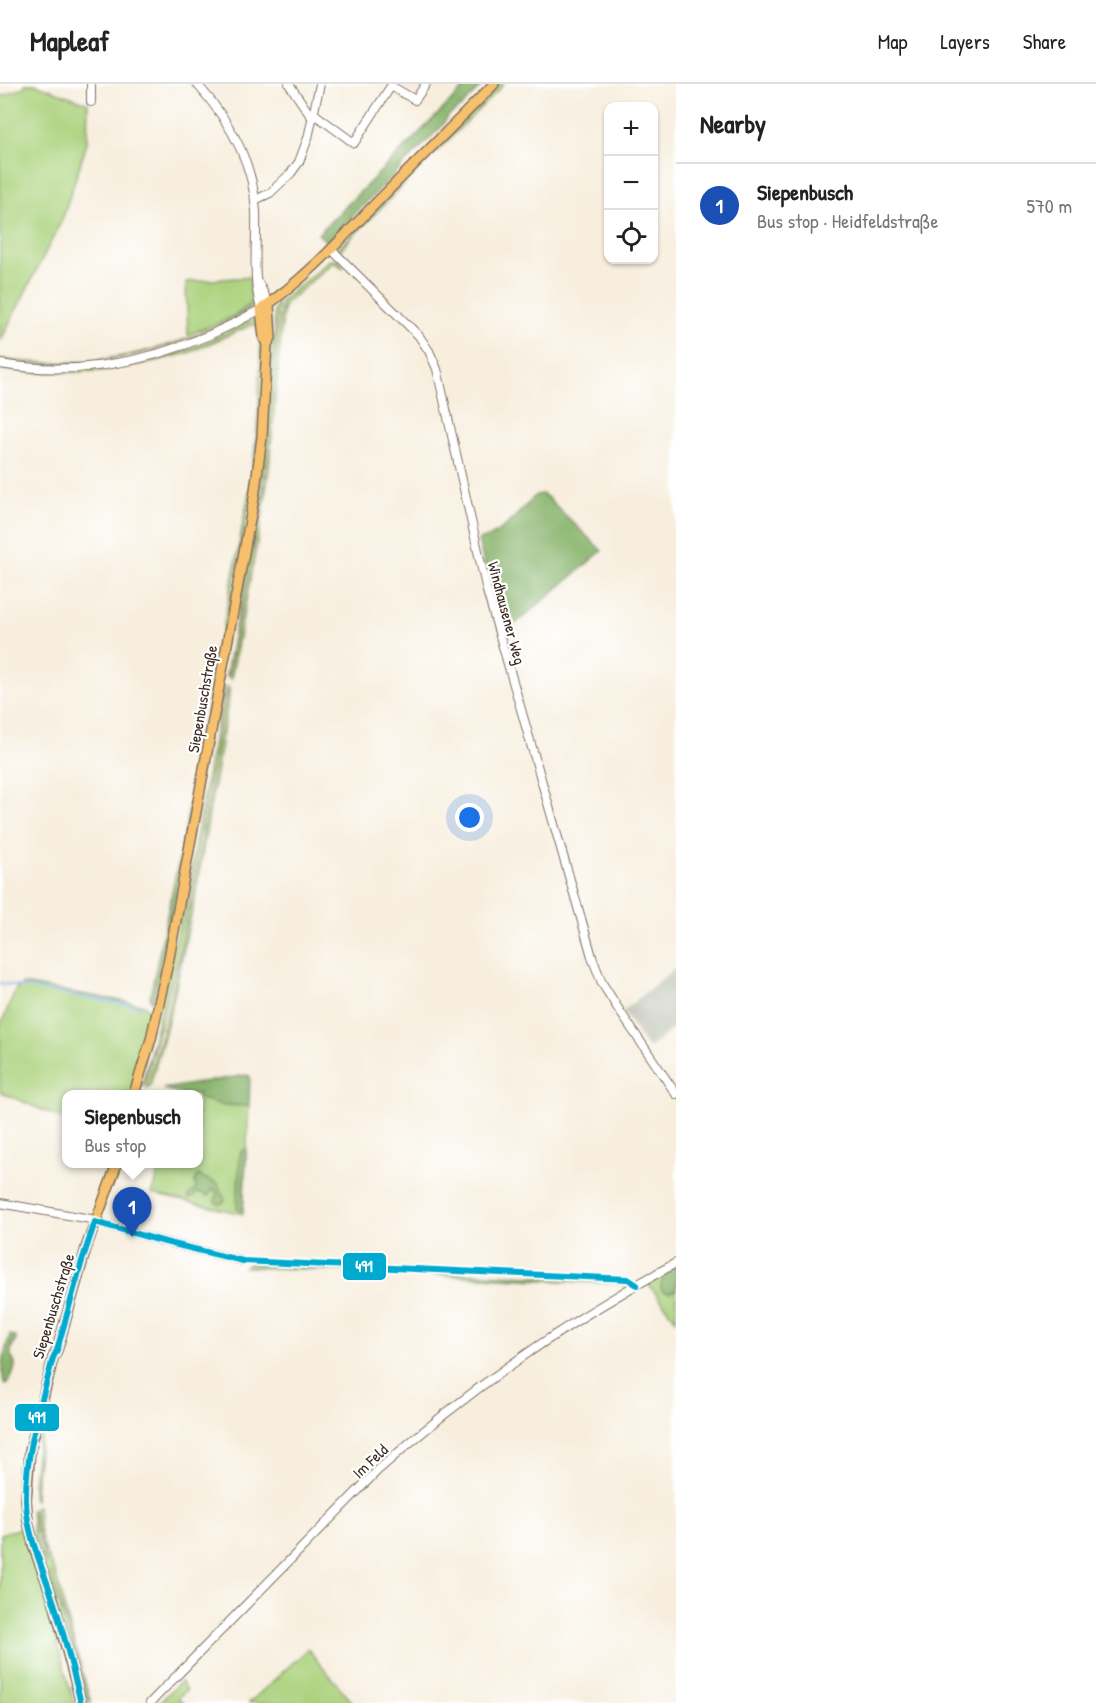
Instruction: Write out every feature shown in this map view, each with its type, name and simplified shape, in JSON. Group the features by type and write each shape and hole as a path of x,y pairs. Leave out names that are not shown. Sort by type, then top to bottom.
{"main road":[{"path":"265,307 306,276 494,84"},
{"name":"Siepenbuschstraße","path":"136,1090 151,1039 169,958 254,498 262,437 267,344 271,338 265,307"},
{"name":"Siepenbuschstraße","path":"81,1703 73,1667 64,1643 53,1599 34,1548 28,1521 28,1462 53,1358 81,1265 116,1168"}],"street":[{"path":"91,84 91,102"},
{"path":"0,364 38,368 76,367 109,364 157,355 216,333 265,307 257,280 255,200 251,177 242,152 219,110 197,84"},
{"path":"289,84 310,115 354,143 391,86 415,100 426,84"},
{"path":"255,200 270,193 295,170 304,152 320,84"},
{"name":"Windhausener Weg","path":"332,250 419,336 437,369 481,567 593,960 602,983 676,1094"},
{"path":"0,1203 96,1221 243,1261"},
{"name":"Im Feld","path":"150,1703 377,1471 465,1397 585,1316 676,1263"}],"shaded area":[{"path":"676,967 676,1026 648,1049 623,1011"}],"green space":[{"path":"25,84 35,84 88,103 87,143 62,220 0,342 0,97 23,88"},
{"path":"468,84 483,84 461,107 449,115 441,127 327,242 318,234"},
{"path":"499,84 504,84 339,251 340,246"},
{"path":"331,259 340,262 344,268 336,263 331,264 285,304 283,311 263,512 231,680 229,677 265,485 280,302"},
{"path":"249,277 251,295 247,306 232,316 188,335 186,282"},
{"path":"256,298 253,308 231,321 191,338 168,346 144,353 97,361 50,364 1,361 0,359 57,363 144,352 173,344 226,322 246,310"},
{"path":"278,303 263,477 227,676 256,513 274,335 274,309"},
{"path":"252,320 259,325 263,356 254,478 217,677 213,680 250,487 255,448 260,349 258,329 255,324 188,353 142,364 100,371 38,373 0,369 0,367 133,363 161,358 194,347"},
{"path":"542,494 602,551 514,625 507,630 502,630 478,540 502,529 536,495"},
{"path":"225,687 180,951 143,1086 184,904"},
{"path":"228,687 229,696 195,898 171,1010 150,1086 147,1088 146,1084 174,986 184,937"},
{"path":"212,690 214,694 195,803 191,802"},
{"path":"189,803 195,803 154,1002 150,997"},
{"path":"22,984 144,1005 149,1010 151,1019 132,1090 62,1090 62,1118 0,1092 0,1027 16,989"},
{"path":"250,1076 249,1106 223,1105 203,1099 203,1090 163,1089"},
{"path":"203,1099 223,1105 249,1106 243,1214 152,1194 159,1171 165,1172 166,1168 203,1168"},
{"path":"246,1149 243,1212 237,1208 240,1154"},
{"path":"198,1175 218,1184 225,1200 223,1203 215,1202 217,1193 213,1189 208,1196 196,1193 189,1199 188,1196 196,1189 195,1181"},
{"path":"251,1263 610,1280 625,1281 627,1285 625,1287 623,1284 245,1267"},
{"path":"676,1266 676,1320 649,1285 651,1280"},
{"path":"676,1266 676,1290 669,1293 662,1291 663,1273"},
{"path":"10,1335 16,1339 11,1352 15,1366 7,1384 4,1383 3,1366"},
{"path":"66,1339 40,1442 35,1500 33,1482 39,1437"},
{"path":"37,1506 44,1549 55,1573 91,1703 50,1573 86,1696 87,1703 85,1703 33,1537 31,1509 39,1549 46,1565 34,1516 33,1509"},
{"path":"25,1527 43,1577 48,1601 46,1604 47,1608 51,1608 55,1625 53,1627 74,1703 0,1703 0,1534"},
{"path":"308,1649 353,1703 249,1703"},
{"path":"181,1681 186,1690 178,1698 183,1703 159,1703"}],"waterway":[{"path":"0,983 141,1007"}],"transit line":[{"name":"491","path":"95,1222 243,1261 628,1279 637,1285"},
{"name":"491","path":"81,1703 60,1623 32,1538 27,1514 26,1483 31,1447 53,1358 95,1222"}],"place":[{"name":"Siepenbusch","path":"132,1237"}]}
